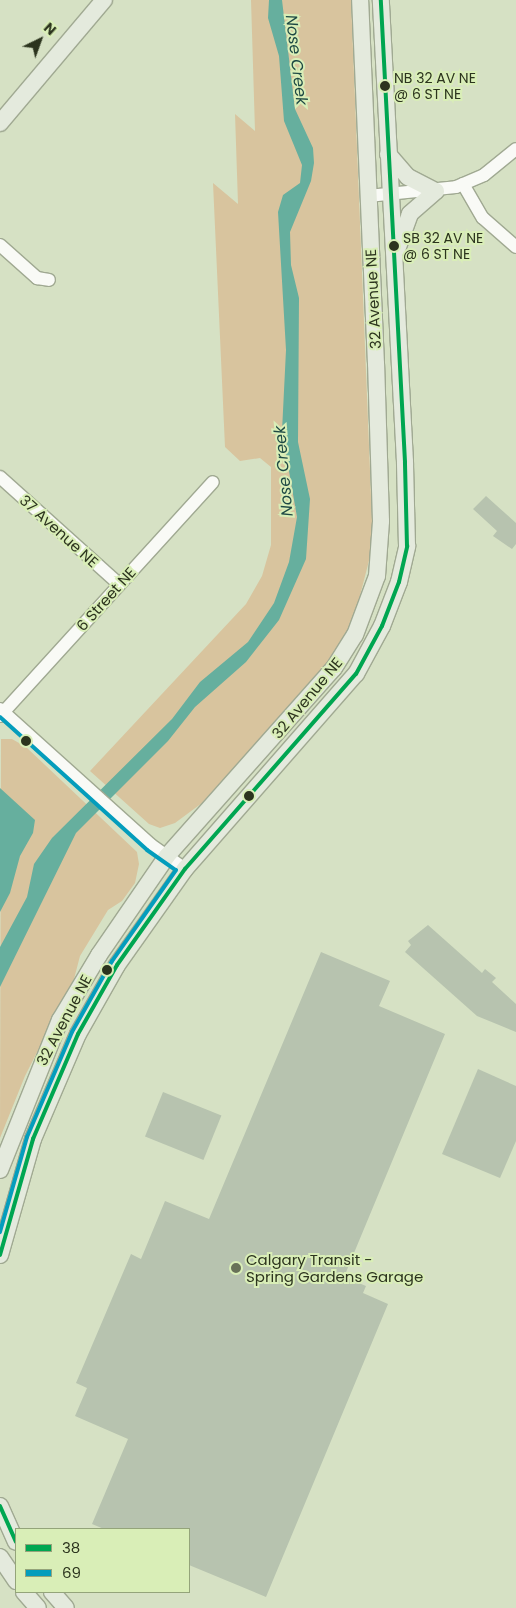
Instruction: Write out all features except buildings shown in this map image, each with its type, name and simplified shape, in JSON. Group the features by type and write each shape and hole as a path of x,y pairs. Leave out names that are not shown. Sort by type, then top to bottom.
{"main road":[{"path":"0,123 104,0"},
{"name":"32 Avenue NE","path":"0,1170 60,1020 166,856 334,668 355,635 377,576 381,521 360,0"},
{"name":"32 Avenue NE","path":"0,1254 33,1139 78,1034 117,965 185,869 356,674 382,626 399,582 406,537 381,0"},
{"path":"388,154 408,177 436,191 410,214 394,261"},
{"path":"0,1506 15,1540"},
{"path":"0,1557 15,1580"},
{"path":"25,1593 38,1608"},
{"path":"53,1593 66,1608"}],"street":[{"path":"368,196 436,191 463,184 484,175 516,150"},
{"path":"463,184 483,218 516,246"},
{"path":"0,245 37,278 49,280"},
{"name":"37 Avenue NE","path":"0,477 119,584"},
{"name":"6 Street NE","path":"1,712 213,482"},
{"path":"1,712 135,830 185,869"}],"shaded area":[{"path":"251,0 351,0 373,545 354,619 325,667 202,803 175,823 160,828 149,824 90,771 246,604 262,576 271,545 271,467 260,458 240,461 225,447 213,183 238,204 235,114 255,131"},
{"path":"1,739 12,739 26,747 137,852 139,864 135,883 122,901 108,910 80,956 74,979 25,1076 0,1138"}],"water":[{"path":"269,0 282,0 295,109 313,148 314,163 311,181 290,232 291,265 299,298 298,442 310,499 306,559 279,620 246,662 195,707 168,741 76,833 0,987 0,947 27,897 34,864 52,838 172,719 200,682 248,642 274,603 289,562 297,517 282,431 286,350 278,212 283,195 300,183 302,165 284,121 279,56 268,18"},
{"path":"0,788 35,820 33,833 20,856 10,893 0,912"}],"transit line":[{"name":"38","path":"0,1255 33,1139 78,1034 117,965 185,869 356,674 382,626 399,582 407,546 405,462 381,0"},
{"name":"69","path":"0,717 147,850 176,870 112,961 72,1032 27,1137 0,1232"},
{"name":"38","path":"0,1506 15,1540"}],"place":[{"name":"NB 32 AV NE @ 6 ST NE","path":"385,86"},
{"name":"SB 32 AV NE @ 6 ST NE","path":"394,246"},
{"name":"Calgary Transit - Spring Gardens Garage","path":"236,1268"}],"water label":[{"name":"Nose Creek","path":"296,60"},
{"name":"Nose Creek","path":"284,471"}]}
